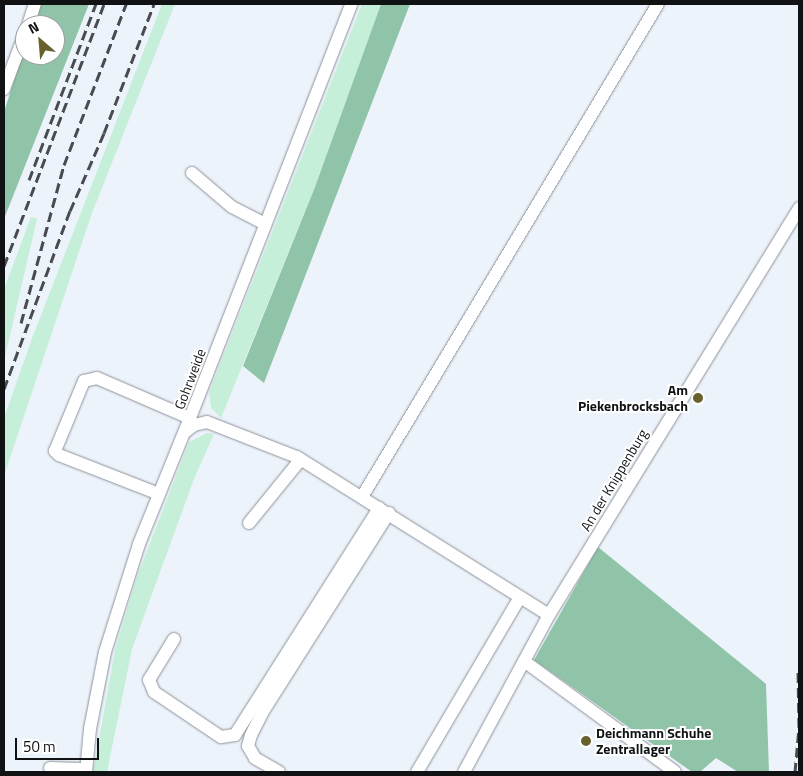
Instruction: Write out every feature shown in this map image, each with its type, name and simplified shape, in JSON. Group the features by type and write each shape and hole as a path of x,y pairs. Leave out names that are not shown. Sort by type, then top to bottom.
{"street":[{"name":"Gohrweide","path":"86,771 90,730 105,652 139,544 185,432 350,4"},
{"path":"362,497 658,4"},
{"path":"4,89 15,60"},
{"path":"192,173 232,207 265,224"},
{"name":"An der Knippenburg","path":"464,772 549,615 799,208"},
{"path":"159,494 59,455 56,451 84,380 97,378 190,418"},
{"path":"185,432 194,425 207,422 301,459 549,615"},
{"path":"249,523 301,459"},
{"path":"174,639 149,680 154,692 221,737 235,735 384,510"},
{"path":"279,772 255,758 248,746 251,735 262,713 384,510"},
{"path":"417,772 520,597"},
{"path":"524,661 675,772"},
{"path":"50,768 86,771"}],"green space":[{"path":"38,4 89,4 65,65 65,15 35,15"},
{"path":"162,4 175,4 92,213 4,476 4,418 31,341"},
{"path":"362,4 381,4 315,187 221,418 211,408 209,392"},
{"path":"381,4 410,4 264,383 243,366 315,187"},
{"path":"19,65 65,65 4,219 4,112"},
{"path":"31,217 37,219 4,361 4,289"},
{"path":"207,433 214,434 194,479 132,649 107,772 92,772 115,650 137,577 189,442"},
{"path":"598,547 766,684 769,772 738,772 716,758 700,772 692,772 534,660"}],"railway":[{"path":"29,180 96,4"},
{"path":"4,266 104,4"},
{"path":"21,323 64,165 126,4"},
{"path":"4,389 70,211 104,133 154,4"},
{"path":"795,772 799,727 798,671"}],"place":[{"name":"Am Piekenbrocksbach","path":"698,398"},
{"name":"Deichmann Schuhe Zentrallager","path":"586,741"}]}
